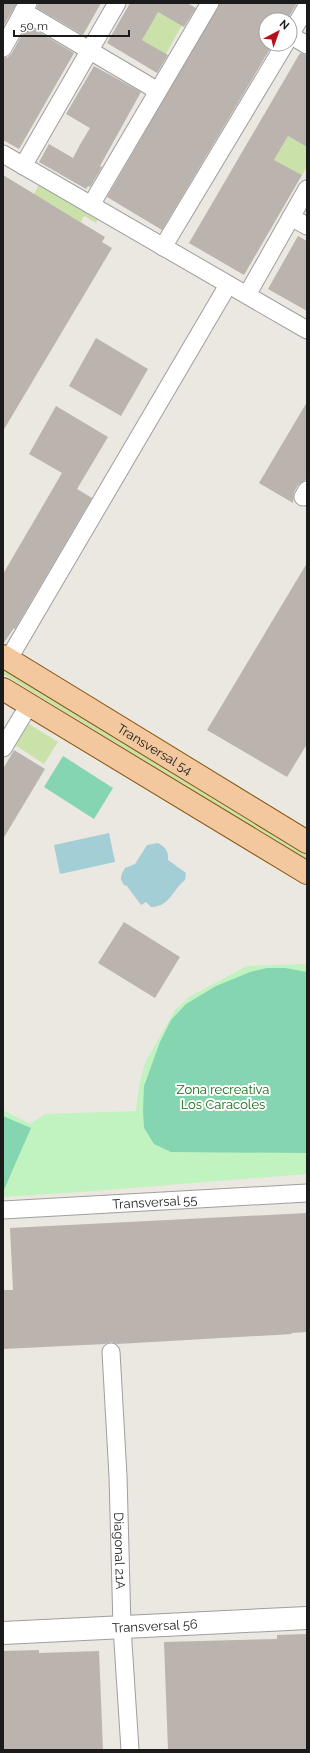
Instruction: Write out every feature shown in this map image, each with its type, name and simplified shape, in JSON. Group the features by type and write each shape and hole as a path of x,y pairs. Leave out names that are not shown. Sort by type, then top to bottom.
{"main road":[{"name":"Transversal 54","path":"6,658 307,842"},
{"name":"Transversal 54","path":"3,689 307,873"}],"street":[{"path":"23,166 117,3"},
{"path":"91,205 210,3"},
{"path":"298,21 307,6"},
{"path":"3,48 25,7 90,50 158,91"},
{"path":"298,40 307,45"},
{"path":"163,247 280,52"},
{"path":"3,154 307,330"},
{"path":"247,295 307,189"},
{"path":"291,217 307,226"},
{"path":"6,658 228,285"},
{"path":"3,748 28,705"},
{"name":"Transversal 55","path":"3,1210 307,1193"},
{"name":"Diagonal 21A","path":"111,1352 118,1476 122,1627 130,1750"},
{"name":"Transversal 56","path":"3,1633 307,1618"}],"green space":[{"path":"158,12 182,25 166,54 142,40"},
{"path":"288,136 307,147 307,166 302,175 274,160"},
{"path":"40,183 98,218 96,223 84,216 81,222 34,194"},
{"path":"3,666 307,852 307,861 3,674"},
{"path":"29,724 58,742 44,764 15,745"},
{"path":"63,756 113,788 94,819 44,787"},
{"name":"Zona recreativa Los Caracoles","path":"307,964 307,1174 3,1197 3,1110 30,1124 45,1114 136,1111 139,1086 145,1063 175,1010 189,997 247,966"},
{"name":"Zona recreativa Los Caracoles","path":"267,968 285,968 307,972 307,1153 171,1152 154,1144 144,1128 144,1086 160,1042 171,1020 186,1004 216,986 250,972"},
{"path":"3,1116 31,1128 3,1192"}],"water":[{"path":"109,833 115,862 60,874 54,845"},
{"path":"158,843 166,850 168,860 186,873 185,880 167,901 151,907 146,902 141,905 127,886 124,885 121,880 121,876 125,868 135,864 147,845"}],"building":[{"path":"3,3 17,3 3,27"},
{"path":"38,3 101,3 83,35 37,8"},
{"path":"130,3 187,3 196,8 184,27 158,12 142,40 168,55 157,73 107,43"},
{"path":"220,3 297,3 292,12 258,12 258,52 268,52 162,230 107,197"},
{"path":"27,25 74,53 19,149 3,140 3,58 8,57 12,53"},
{"path":"300,53 307,55 307,147 288,136 274,160 302,175 244,275 189,243"},
{"path":"94,66 141,92 100,166 102,167 90,187 88,186 86,189 39,162 49,144 73,158 90,128 66,114"},
{"path":"3,175 105,237 102,242 112,248 3,431"},
{"path":"298,236 307,241 307,311 268,289"},
{"path":"96,338 148,369 121,416 69,386"},
{"path":"307,402 307,479 298,485 294,492 293,503 259,483"},
{"path":"56,406 108,437 77,489 92,498 15,629 14,628 3,644 3,574 62,473 29,454"},
{"path":"307,563 307,744 287,777 207,730"},
{"path":"14,750 45,769 3,839 3,769"},
{"path":"124,922 180,957 155,998 98,963"},
{"path":"307,1213 307,1332 117,1344 111,1342 105,1344 3,1349 3,1290 13,1290 10,1228"},
{"path":"307,1634 307,1750 168,1750 164,1642 277,1639 277,1635"},
{"path":"39,1650 39,1653 99,1651 103,1750 3,1750 3,1651"}]}
